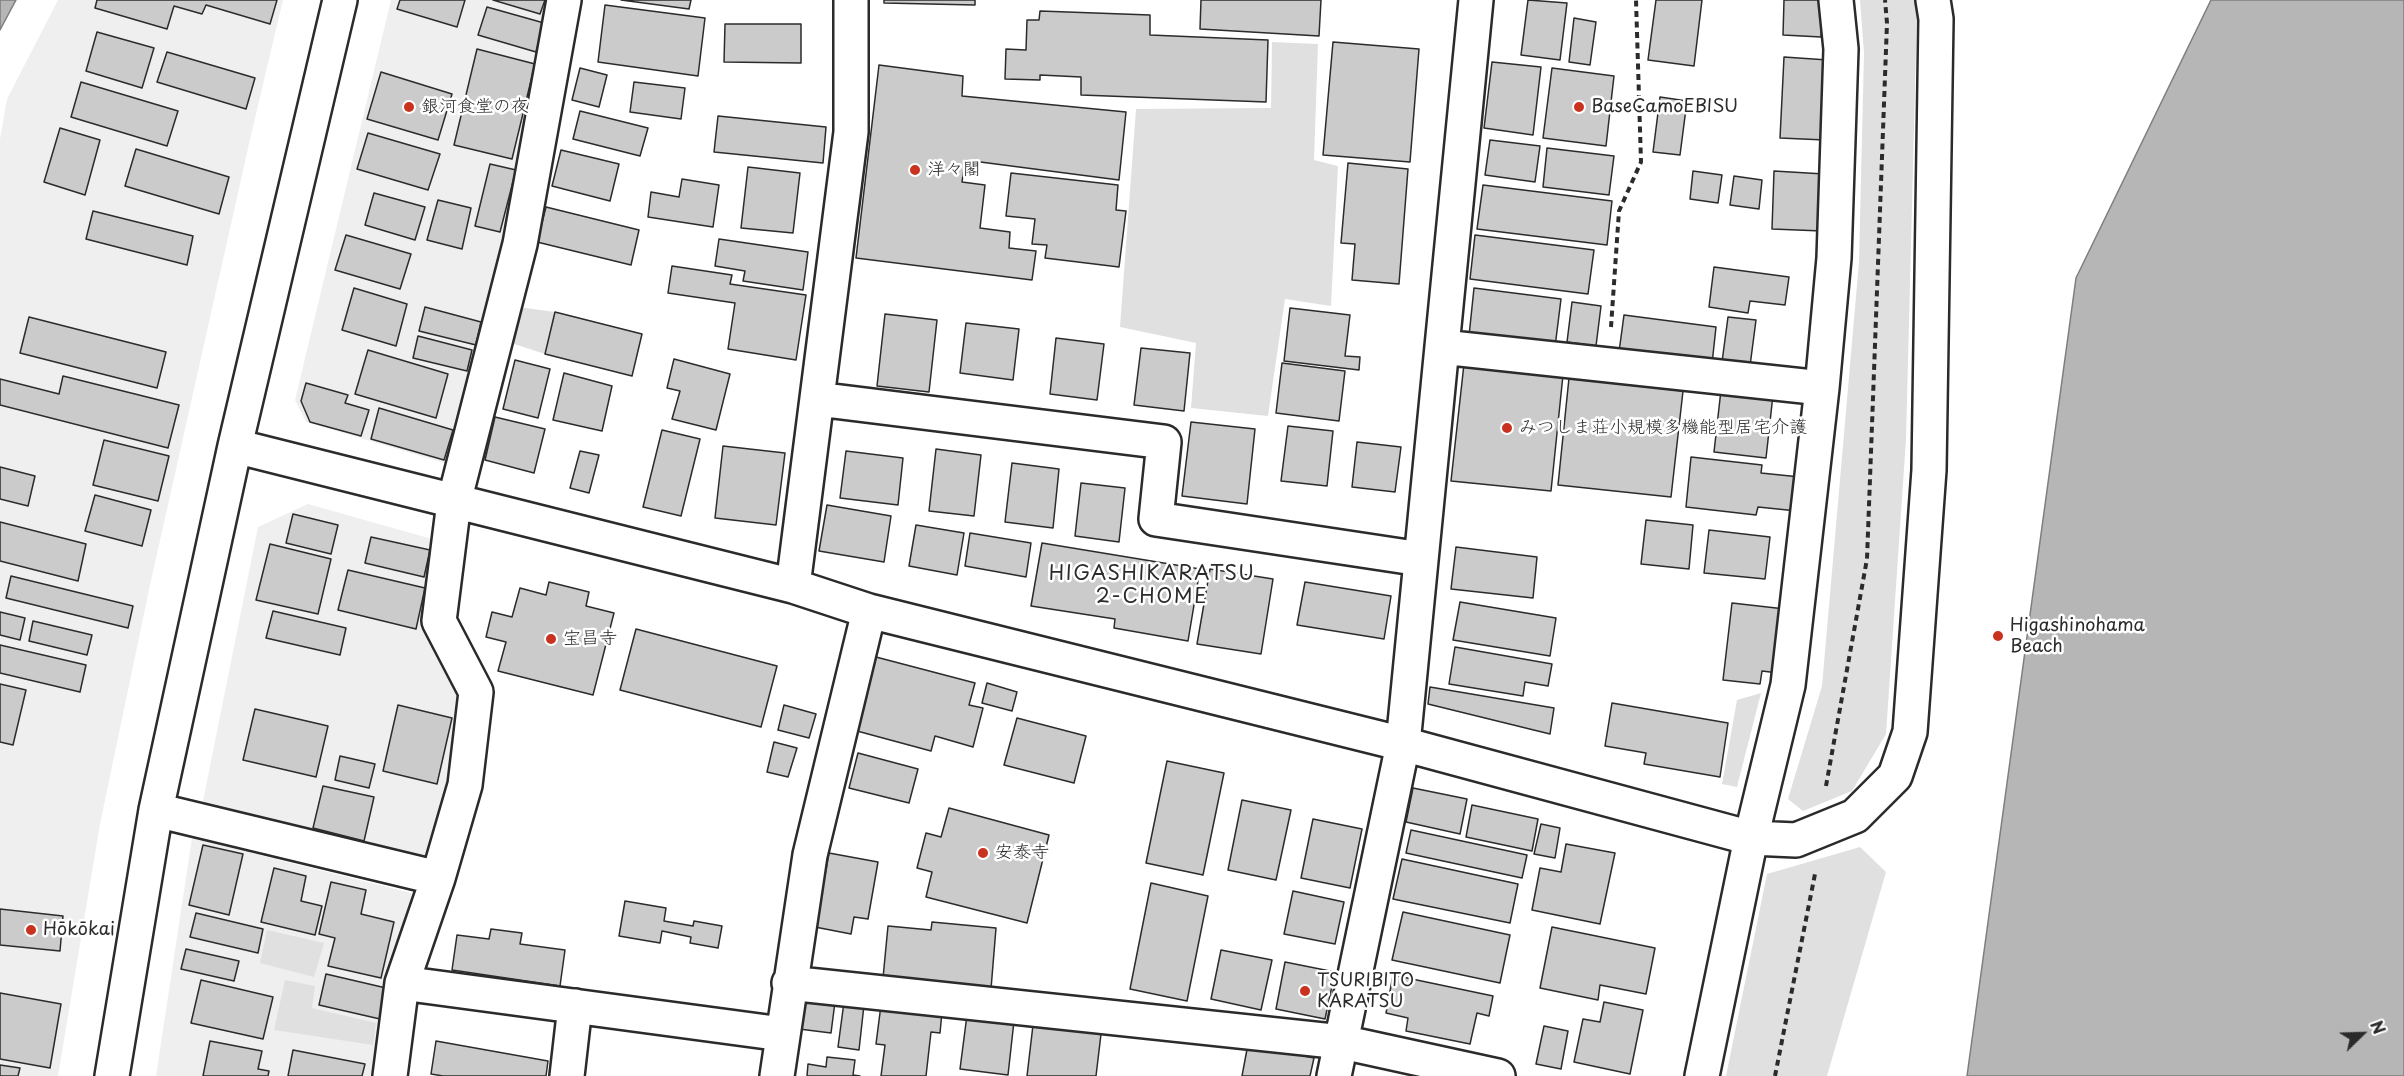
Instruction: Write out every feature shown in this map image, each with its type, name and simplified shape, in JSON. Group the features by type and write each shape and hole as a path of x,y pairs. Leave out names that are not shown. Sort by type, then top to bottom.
{"street":[{"path":"112,1076 156,810 235,446 340,0"},
{"path":"390,1076 402,983 438,878 465,785 476,692 439,621 454,502 520,244 564,0"},
{"path":"793,586 851,132 851,0"},
{"path":"1334,1076 1403,744 1476,0"},
{"path":"1702,1076 1751,838 1788,686 1822,388 1833,258 1840,61 1836,0"},
{"path":"235,446 793,586 869,611 1403,744 1751,838 1796,840 1855,816 1896,776 1910,732 1929,470 1936,19 1933,0"},
{"path":"1442,347 1822,388"},
{"path":"817,399 1164,442 1156,519 1421,559"},
{"path":"777,1076 789,983 810,855 869,611"},
{"path":"156,810 438,878"},
{"path":"402,983 782,1035"},
{"path":"789,983 1342,1042 1498,1076"},
{"path":"567,1076 575,1006"}],"path":[{"path":"1608,365 1619,211 1641,162 1636,0"},
{"path":"1775,1076 1814,881 1826,789 1867,559 1887,23 1885,0"}],"shaded area":[{"path":"0,0 16,0 0,30"},
{"path":"58,0 283,0 150,585 100,824 58,1076 0,1076 0,139 7,99"},
{"path":"391,0 555,0 509,240 448,464 306,422 295,400"},
{"path":"1860,0 1916,0 1917,10 1906,439 1886,734 1852,791 1803,811 1788,799 1822,686 1859,262 1864,53"},
{"path":"2211,0 2404,0 2404,1076 1967,1076 2076,278"},
{"path":"1272,42 1318,44 1314,160 1338,166 1331,306 1285,299 1268,416 1191,408 1196,343 1120,327 1136,109 1271,108"},
{"path":"518,307 555,312 545,354 508,342"},
{"path":"308,504 439,541 466,711 428,859 202,806 258,527"},
{"path":"1761,693 1737,787 1722,784 1737,700"},
{"path":"192,838 419,895 379,1076 156,1076"},
{"path":"1860,847 1886,872 1827,1076 1726,1076 1767,874"},
{"path":"267,930 324,943 314,977 260,963"},
{"path":"285,980 315,986 312,1008 376,1023 373,1045 274,1030"}],"building":[{"path":"97,0 277,0 270,24 206,5 202,14 174,6 167,29 95,8"},
{"path":"400,0 465,0 457,27 397,9"},
{"path":"493,0 545,0 540,14"},
{"path":"621,0 691,0 689,9"},
{"path":"884,0 975,0 975,5 884,3"},
{"path":"1201,0 1321,0 1319,36 1200,29"},
{"path":"1528,0 1567,3 1560,60 1521,55"},
{"path":"1656,0 1702,0 1694,66 1648,60"},
{"path":"1784,0 1823,0 1821,37 1783,35"},
{"path":"605,5 705,18 698,76 598,62"},
{"path":"487,7 544,23 536,52 478,35"},
{"path":"1040,11 1150,15 1150,35 1268,40 1266,102 1081,95 1081,77 1040,75 1040,80 1005,79 1006,49 1026,50 1027,20 1039,20"},
{"path":"1574,18 1596,22 1590,65 1569,62"},
{"path":"725,24 801,24 801,63 724,62"},
{"path":"97,32 154,48 142,88 86,71"},
{"path":"1333,42 1419,49 1410,162 1323,155"},
{"path":"477,49 535,64 512,159 454,145"},
{"path":"167,52 255,78 246,109 157,82"},
{"path":"1784,57 1828,60 1825,140 1780,138"},
{"path":"1492,62 1541,67 1533,135 1484,128"},
{"name":"洋々閣","path":"879,65 963,76 962,96 1126,112 1119,180 965,160 962,182 985,185 980,228 1010,232 1009,248 1036,251 1032,280 856,258"},
{"path":"580,68 607,75 599,107 572,100"},
{"name":"BaseCamoEBISU","path":"1552,68 1614,76 1606,146 1543,138"},
{"name":"銀河食堂の夜","path":"381,72 452,94 438,140 367,119"},
{"path":"81,82 178,111 167,146 71,117"},
{"path":"634,82 685,88 681,119 630,112"},
{"path":"1660,97 1687,101 1680,155 1653,152"},
{"path":"580,111 648,128 640,156 573,139"},
{"path":"718,116 826,127 823,163 714,152"},
{"path":"60,128 100,140 85,195 44,182"},
{"path":"368,133 440,154 428,190 357,169"},
{"path":"1490,140 1540,146 1535,182 1485,175"},
{"path":"1547,148 1614,156 1609,195 1543,187"},
{"path":"136,149 229,177 219,214 125,186"},
{"path":"561,150 619,164 610,201 552,186"},
{"path":"1348,163 1408,169 1399,284 1352,280 1355,244 1341,243"},
{"path":"490,164 516,170 500,232 475,226"},
{"path":"748,167 800,173 793,233 741,228"},
{"path":"1693,171 1722,175 1718,203 1690,199"},
{"path":"1774,171 1824,174 1822,231 1772,229"},
{"path":"1011,173 1118,185 1116,210 1126,211 1119,267 1045,258 1047,245 1032,244 1035,219 1006,216"},
{"path":"1734,176 1762,180 1759,209 1730,205"},
{"path":"682,179 719,185 713,227 648,217 651,192 679,197"},
{"path":"1483,185 1612,201 1607,245 1477,229"},
{"path":"374,193 425,207 415,240 365,225"},
{"path":"438,200 471,208 462,249 427,240"},
{"path":"546,207 639,230 631,265 537,242"},
{"path":"93,211 193,236 187,265 86,239"},
{"path":"346,235 411,254 400,289 335,270"},
{"path":"1475,235 1594,250 1588,294 1470,279"},
{"path":"719,239 808,252 803,290 743,281 745,271 715,266"},
{"path":"672,266 732,275 730,284 806,295 796,360 728,349 735,303 668,293"},
{"path":"1714,267 1789,277 1785,305 1750,301 1748,313 1709,307"},
{"path":"354,288 407,304 396,346 342,330"},
{"path":"1474,288 1561,299 1555,347 1469,336"},
{"path":"1572,302 1601,306 1596,346 1567,342"},
{"path":"425,307 481,322 476,345 419,331"},
{"path":"1290,308 1350,315 1345,356 1360,357 1359,370 1284,361"},
{"path":"555,312 642,334 632,376 545,354"},
{"path":"885,314 937,320 929,392 877,386"},
{"path":"1624,315 1716,327 1712,364 1619,352"},
{"path":"29,317 166,352 157,388 20,353"},
{"path":"1728,317 1756,320 1750,366 1722,362"},
{"path":"966,323 1019,329 1013,380 960,373"},
{"path":"418,336 472,350 467,371 413,358"},
{"path":"1056,338 1104,344 1097,400 1050,394"},
{"path":"1141,348 1190,353 1184,411 1134,405"},
{"path":"368,350 448,374 436,418 355,394"},
{"path":"674,359 730,374 716,430 672,419 680,391 667,388"},
{"path":"515,360 550,369 538,418 503,409"},
{"path":"1282,363 1345,371 1339,421 1276,413"},
{"name":"みつしま荘小規模多機能型居宅介護","path":"1464,364 1563,375 1551,491 1451,481"},
{"path":"564,373 612,386 602,431 553,420"},
{"path":"63,376 179,405 168,448 0,405 0,379 59,394"},
{"path":"1569,378 1683,391 1671,497 1558,485"},
{"path":"306,383 348,395 345,403 369,410 361,436 310,422 301,401"},
{"path":"1721,390 1773,395 1766,458 1714,452"},
{"path":"379,408 453,430 444,460 371,439"},
{"path":"495,417 545,429 534,473 485,460"},
{"path":"1191,422 1255,429 1247,504 1182,496"},
{"path":"1288,426 1333,431 1327,486 1281,481"},
{"path":"662,430 700,439 681,516 643,507"},
{"path":"104,440 169,456 158,501 93,485"},
{"path":"1357,442 1401,447 1395,492 1352,487"},
{"path":"723,446 785,453 776,525 715,518"},
{"path":"936,449 981,455 974,516 929,511"},
{"path":"580,451 599,455 589,493 570,488"},
{"path":"846,451 903,458 898,505 840,498"},
{"path":"1691,457 1762,465 1761,473 1800,477 1797,511 1758,507 1756,515 1686,507"},
{"path":"1012,463 1059,469 1053,528 1005,522"},
{"path":"0,467 35,476 28,506 0,499"},
{"path":"1081,483 1125,488 1119,542 1075,536"},
{"path":"95,495 151,510 142,546 85,531"},
{"path":"827,505 891,516 884,562 819,551"},
{"path":"293,514 338,525 331,554 286,543"},
{"path":"1646,520 1693,525 1689,569 1641,564"},
{"path":"0,522 86,544 78,581 0,561"},
{"path":"916,525 964,533 957,575 909,566"},
{"path":"1709,530 1770,537 1765,579 1704,573"},
{"path":"970,533 1031,543 1026,577 965,566"},
{"path":"371,537 430,550 424,577 365,563"},
{"path":"1042,543 1200,569 1188,641 1114,628 1115,619 1031,606"},
{"path":"270,544 331,559 318,614 256,600"},
{"path":"1456,547 1537,557 1533,598 1451,589"},
{"path":"1210,569 1273,579 1261,654 1197,644"},
{"path":"348,570 425,588 416,629 338,610"},
{"path":"11,576 133,606 128,628 6,598"},
{"name":"宝昌寺","path":"549,582 589,592 586,606 614,613 593,695 498,671 506,642 486,637 492,612 512,617 520,588 546,595"},
{"path":"1305,582 1391,596 1384,639 1297,625"},
{"path":"1460,602 1556,618 1550,656 1453,640"},
{"path":"1732,603 1785,609 1778,673 1762,671 1760,684 1723,680"},
{"path":"273,611 346,628 340,655 266,638"},
{"path":"0,612 25,618 20,640 0,635"},
{"path":"33,621 92,635 87,655 29,641"},
{"name":"宝昌寺","path":"636,629 777,666 761,727 620,690"},
{"path":"0,645 86,665 80,692 0,673"},
{"path":"1455,647 1552,664 1548,686 1525,682 1523,696 1449,684"},
{"path":"876,657 975,683 969,705 983,708 973,747 935,736 931,751 857,731"},
{"path":"987,683 1017,692 1012,711 982,703"},
{"path":"0,684 26,690 13,745 0,742"},
{"path":"1430,687 1554,708 1550,734 1428,704"},
{"path":"1612,703 1728,723 1720,777 1644,764 1646,753 1605,746"},
{"path":"398,705 452,718 437,784 383,771"},
{"path":"784,705 816,714 809,738 778,730"},
{"path":"255,709 328,726 316,777 243,760"},
{"path":"1017,718 1086,736 1074,783 1004,765"},
{"path":"774,742 797,748 788,777 767,772"},
{"path":"858,753 918,769 909,803 849,788"},
{"path":"340,756 375,764 369,788 335,780"},
{"path":"1167,761 1224,773 1203,875 1146,863"},
{"path":"323,786 374,797 364,841 313,828"},
{"path":"1413,788 1467,799 1460,834 1406,822"},
{"path":"1242,800 1291,810 1276,880 1228,870"},
{"path":"1472,805 1538,819 1532,851 1466,837"},
{"name":"安泰寺","path":"949,808 1049,835 1027,923 926,897 932,872 917,868 926,833 941,837"},
{"path":"1313,819 1362,829 1350,888 1301,878"},
{"path":"1541,824 1560,828 1555,858 1534,854"},
{"path":"1411,830 1527,855 1522,878 1406,853"},
{"path":"1566,844 1615,853 1600,924 1532,910 1540,868 1561,872"},
{"path":"203,845 243,854 229,915 189,905"},
{"path":"829,853 878,862 868,919 854,917 851,934 815,927"},
{"path":"1402,859 1518,884 1510,923 1393,899"},
{"path":"274,868 306,876 301,901 322,906 315,935 261,922"},
{"path":"331,882 366,890 361,914 394,922 381,978 328,966 335,938 319,934"},
{"path":"1151,883 1208,896 1187,1001 1130,989"},
{"path":"1293,891 1344,902 1335,944 1284,934"},
{"path":"625,901 666,908 664,921 693,926 694,921 722,926 718,948 690,943 691,937 662,931 660,943 619,936"},
{"name":"Hōkōkai","path":"0,909 63,916 60,951 0,945"},
{"path":"1403,912 1510,935 1500,983 1392,960"},
{"path":"196,913 263,929 258,953 190,937"},
{"path":"932,922 996,928 991,989 883,978 888,926 931,930"},
{"path":"1552,927 1655,948 1646,994 1600,985 1598,1000 1540,988"},
{"path":"491,929 522,933 520,944 565,950 560,986 452,970 457,935 489,939"},
{"path":"186,949 239,961 234,981 181,969"},
{"path":"1221,950 1272,960 1261,1010 1211,999"},
{"name":"TSURIBITO KARATSU","path":"1285,962 1335,972 1325,1019 1276,1009"},
{"path":"326,974 386,988 380,1019 319,1005"},
{"path":"1393,975 1493,996 1489,1016 1477,1013 1470,1044 1406,1031 1408,1018 1386,1013"},
{"path":"201,980 273,997 263,1039 191,1023"},
{"path":"0,993 61,1004 50,1068 0,1059"},
{"path":"803,998 835,1002 831,1033 799,1029"},
{"path":"844,1002 864,1005 859,1050 838,1047"},
{"path":"1604,1002 1643,1010 1630,1074 1574,1062 1583,1019 1600,1022"},
{"path":"881,1005 942,1012 940,1033 931,1032 926,1076 881,1076 885,1045 876,1044"},
{"path":"967,1015 1014,1021 1008,1075 960,1069"},
{"path":"1033,1025 1101,1034 1096,1076 1027,1076"},
{"path":"1544,1026 1568,1031 1561,1069 1536,1064"},
{"path":"210,1041 262,1051 258,1069 269,1071 268,1076 203,1076"},
{"path":"436,1041 548,1061 546,1076 431,1074"},
{"path":"1248,1044 1314,1058 1310,1076 1242,1076"},
{"path":"293,1050 365,1064 362,1076 288,1076"},
{"path":"827,1057 855,1060 853,1075 860,1076 807,1076 808,1064 826,1067"},
{"path":"0,1065 20,1068 18,1076 0,1076"}],"place":[{"name":"銀河食堂の夜","path":"409,107"},
{"name":"BaseCamoEBISU","path":"1579,107"},
{"name":"洋々閣","path":"915,170"},
{"name":"みつしま荘小規模多機能型居宅介護","path":"1507,428"},
{"name":"Higashinohama Beach","path":"1998,636"},
{"name":"宝昌寺","path":"551,639"},
{"name":"安泰寺","path":"983,853"},
{"name":"Hōkōkai","path":"31,930"},
{"name":"TSURIBITO KARATSU","path":"1305,991"}],"district":[{"name":"HIGASHIKARATSU 2-CHOME","path":"1152,586"}]}
